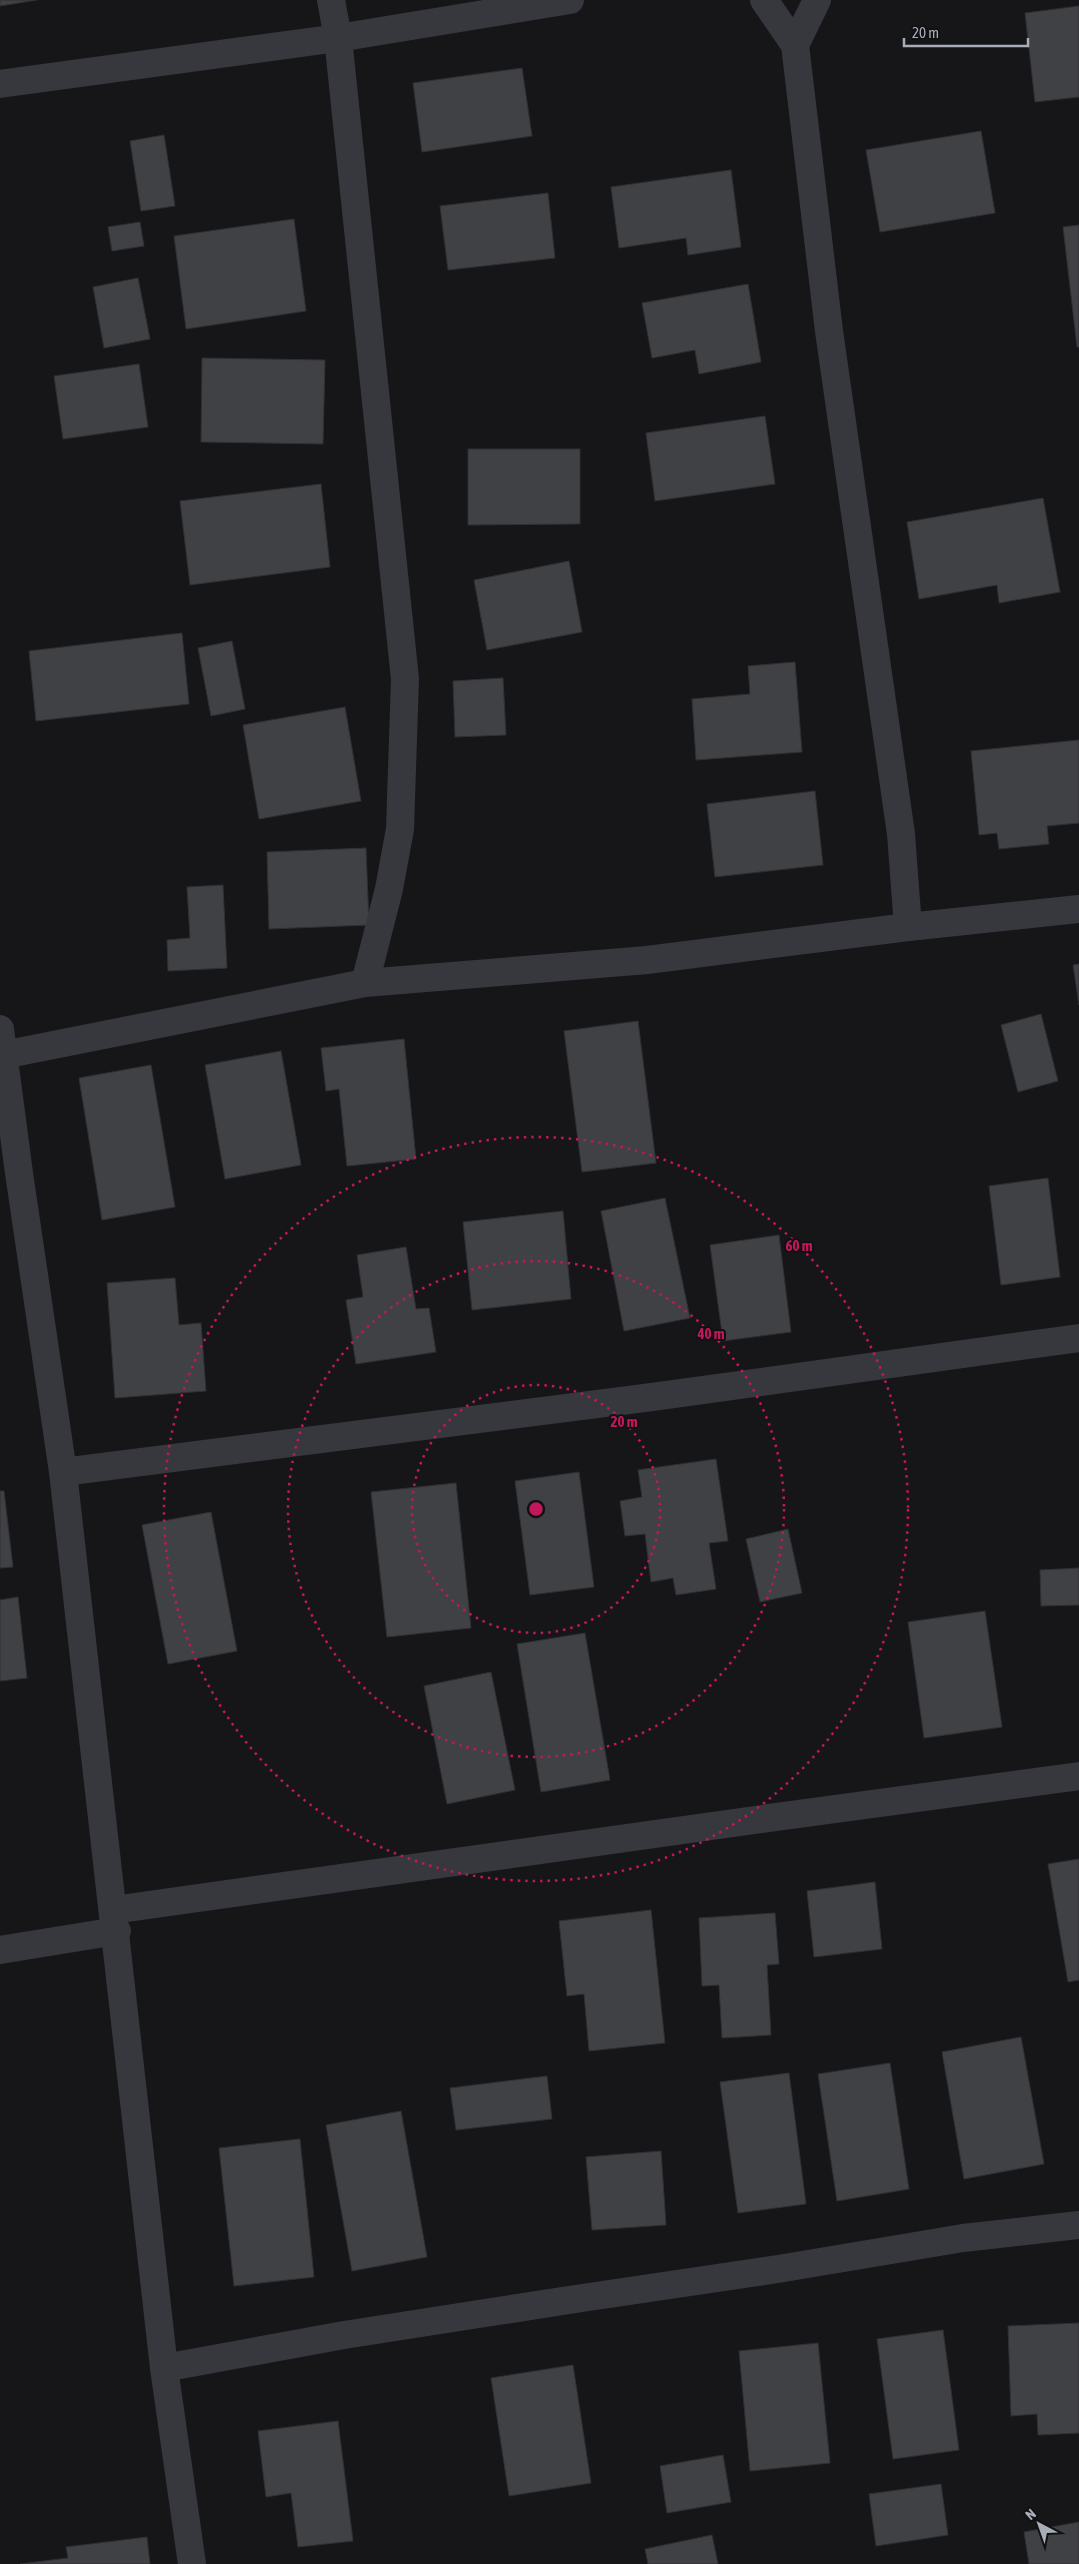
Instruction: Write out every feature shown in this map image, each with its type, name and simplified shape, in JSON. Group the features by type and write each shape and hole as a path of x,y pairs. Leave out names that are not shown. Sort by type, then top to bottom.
{"street":[{"path":"331,0 338,38 405,679 400,829 389,889 366,983"},
{"path":"0,84 338,38 570,0"},
{"path":"764,0 795,45 829,331 901,834 908,927"},
{"path":"795,45 817,0"},
{"path":"192,2564 164,2368 63,1472 9,1174 2,1042 366,983 647,960 908,927 1079,909"},
{"path":"63,1472 652,1397 1079,1338"},
{"path":"0,1950 115,1921 1079,1776"},
{"path":"164,2368 344,2335 778,2269 963,2238 1079,2225"}],"building":[{"path":"0,0 37,0 0,6"},
{"path":"1079,6 1079,97 1035,102 1025,13"},
{"path":"522,68 532,136 422,152 413,83"},
{"path":"981,131 995,213 880,232 866,150"},
{"path":"164,135 175,206 141,211 130,141"},
{"path":"731,170 741,247 688,255 686,238 619,248 611,187"},
{"path":"548,193 555,258 448,270 440,206"},
{"path":"294,219 306,311 186,329 174,236"},
{"path":"140,222 144,246 112,251 108,227"},
{"path":"1079,225 1079,347 1077,347 1063,227"},
{"path":"138,278 150,339 104,348 93,287"},
{"path":"748,284 761,362 699,374 695,350 652,358 642,303"},
{"path":"202,358 325,360 323,444 201,442"},
{"path":"139,364 148,427 63,439 54,376"},
{"path":"765,416 775,484 655,501 646,433"},
{"path":"468,449 580,449 580,524 468,525"},
{"path":"321,484 330,567 190,585 180,501"},
{"path":"1043,498 1060,592 999,603 997,585 919,599 907,522"},
{"path":"569,561 582,632 487,650 474,580"},
{"path":"182,633 189,704 36,721 29,651"},
{"path":"232,641 245,709 211,716 198,648"},
{"path":"795,662 802,752 696,760 692,699 750,694 748,666"},
{"path":"503,678 506,735 455,737 453,681"},
{"path":"345,707 361,801 259,819 243,725"},
{"path":"1079,740 1079,823 1047,826 1049,844 999,849 997,833 979,835 971,751"},
{"path":"815,791 823,865 715,877 707,804"},
{"path":"366,848 369,925 269,929 267,852"},
{"path":"223,885 227,968 168,971 167,940 190,938 187,887"},
{"path":"1079,964 1079,1005 1073,965"},
{"path":"1041,1014 1058,1081 1018,1092 1001,1025"},
{"path":"638,1021 656,1163 582,1172 564,1031"},
{"path":"404,1039 416,1159 347,1166 339,1089 326,1091 321,1048"},
{"path":"281,1051 301,1165 225,1179 205,1065"},
{"path":"151,1065 175,1207 102,1220 79,1078"},
{"path":"1048,1178 1060,1277 1001,1285 989,1186"},
{"path":"665,1198 690,1318 624,1331 601,1211"},
{"path":"563,1211 571,1299 472,1310 463,1222"},
{"path":"779,1235 791,1332 723,1341 710,1245"},
{"path":"406,1247 416,1309 429,1308 436,1352 356,1364 346,1300 363,1297 357,1255"},
{"path":"175,1278 179,1325 201,1323 206,1391 115,1398 107,1283"},
{"path":"716,1459 728,1541 709,1543 716,1589 676,1595 673,1578 651,1582 645,1534 625,1536 620,1501 642,1497 638,1470"},
{"path":"579,1472 594,1587 530,1595 515,1481"},
{"path":"456,1483 471,1628 387,1637 371,1492"},
{"path":"0,1491 4,1491 13,1567 0,1568"},
{"path":"211,1512 237,1651 168,1664 142,1525"},
{"path":"788,1529 802,1593 760,1602 746,1539"},
{"path":"1079,1568 1079,1605 1041,1606 1040,1570"},
{"path":"18,1597 27,1678 0,1681 0,1600"},
{"path":"985,1611 1002,1727 924,1738 908,1622"},
{"path":"585,1633 610,1780 541,1792 517,1644"},
{"path":"491,1672 515,1790 447,1804 424,1686"},
{"path":"1079,1859 1079,1980 1068,1982 1048,1864"},
{"path":"875,1882 882,1949 814,1957 807,1891"},
{"path":"651,1910 665,2043 589,2051 584,1994 567,1996 559,1921"},
{"path":"775,1913 779,1964 767,1965 771,2035 722,2038 719,1985 702,1986 699,1918"},
{"path":"1021,2037 1044,2164 964,2179 942,2052"},
{"path":"890,2063 909,2189 837,2201 818,2074"},
{"path":"789,2073 806,2204 738,2213 720,2082"},
{"path":"547,2076 552,2119 456,2130 450,2088"},
{"path":"401,2111 427,2257 352,2271 326,2125"},
{"path":"300,2139 314,2277 234,2286 219,2148"},
{"path":"661,2151 666,2225 592,2230 586,2157"},
{"path":"1079,2323 1079,2433 1038,2435 1037,2414 1011,2416 1008,2326"},
{"path":"943,2330 959,2450 893,2459 877,2339"},
{"path":"818,2343 830,2463 750,2471 739,2351"},
{"path":"573,2365 591,2483 509,2496 491,2378"},
{"path":"338,2421 353,2541 298,2547 291,2493 266,2497 258,2431"},
{"path":"723,2455 731,2502 667,2513 660,2466"},
{"path":"941,2484 948,2535 876,2546 869,2494"},
{"path":"1079,2522 1079,2564 1029,2564 1024,2532"},
{"path":"712,2535 718,2564 648,2564 645,2549"},
{"path":"147,2537 150,2564 20,2564 68,2558 66,2547"}]}
